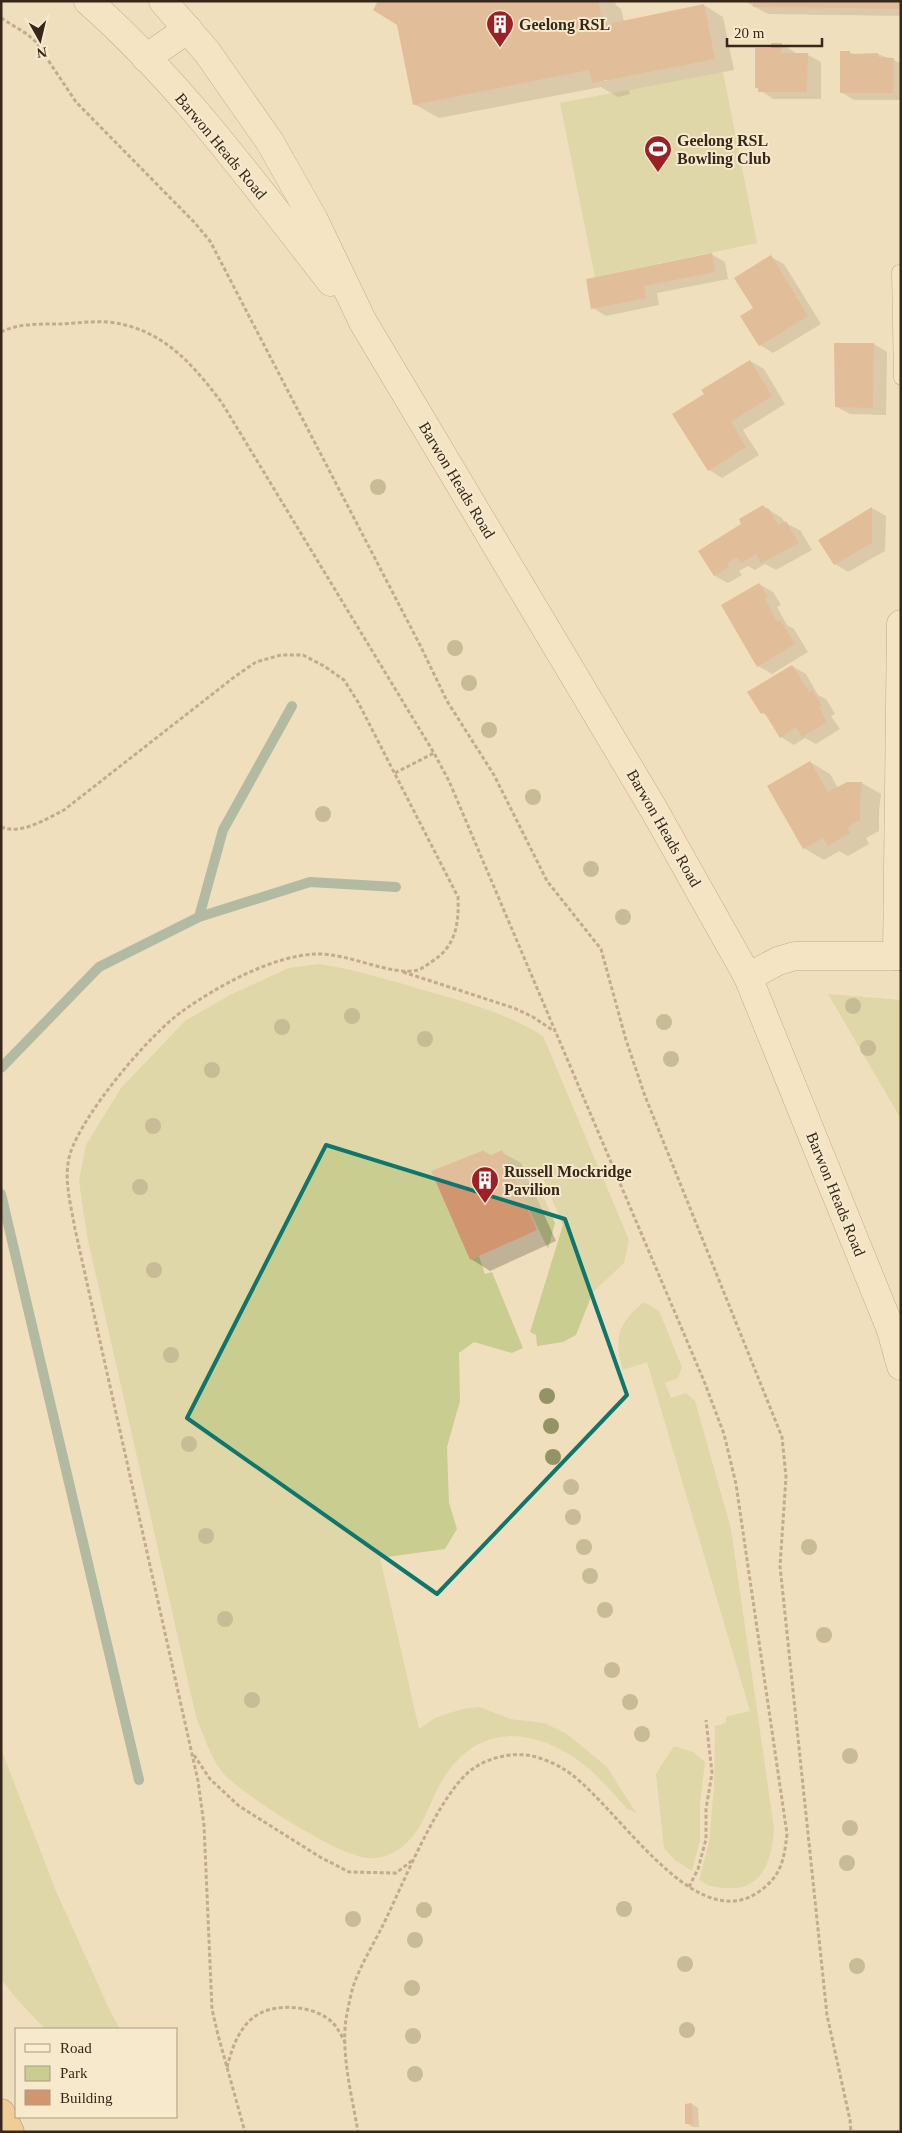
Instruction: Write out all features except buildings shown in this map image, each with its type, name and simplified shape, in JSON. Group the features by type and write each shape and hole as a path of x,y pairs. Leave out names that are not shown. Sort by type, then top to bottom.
{"highway":[{"path":"1,2113 10,2132"}],"street":[{"name":"Barwon Heads Road","path":"88,1 146,58 207,125 363,322"},
{"name":"Barwon Heads Road","path":"163,1 208,52 270,142 314,220 363,322 653,808 748,977 896,1327 901,1366"},
{"path":"146,58 188,29"},
{"path":"748,977 778,960 795,956 899,956 901,624"}],"lane":[{"path":"899,272 901,378"}],"path":[{"path":"1,18 27,34 36,42 76,102 194,222 210,241 420,645 447,701 494,775 547,881 601,949 626,1040 645,1096 782,1437 786,1477 780,1566 827,2015 850,2120 850,2132"},
{"path":"1,332 9,328 39,324 107,322 134,327 177,350 200,373 222,404 434,753 449,781 704,1381 724,1434 736,1484 787,1834 785,1858 775,1877 763,1889 748,1899 732,1902 716,1900 702,1895 658,1862 613,1812 562,1767 532,1756 514,1754 494,1758 474,1768 458,1782 445,1802 414,1859 353,1986 346,2020 345,2043 358,2132"},
{"path":"1,827 7,829 35,825 64,810 256,662 280,655 303,655 324,666 344,680 358,702 458,897 459,917 456,933 448,949 419,970 402,972"},
{"path":"395,773 434,753"},
{"path":"245,2132 212,2009 204,1825 192,1753 75,1229 67,1183 70,1155 87,1120 106,1092 152,1038 182,1011 210,993 278,961 314,954 347,957 402,972 514,1008 533,1017 556,1032"},
{"path":"689,1887 698,1869 706,1839 706,1809 712,1773 706,1720"},
{"path":"192,1753 210,1779 239,1806 349,1872 396,1873 414,1859"},
{"path":"227,2068 232,2046 242,2031 253,2018 267,2009 290,2008 311,2010 327,2018 338,2028 345,2043"}],"highlighted area":[{"path":"326,1145 565,1219 627,1395 437,1594 187,1418"}],"green space":[{"name":"Geelong RSL Bowling Club","path":"723,72 757,243 595,277 560,103"},
{"path":"319,964 375,976 474,1005 516,1021 543,1036 629,1240 624,1263 593,1292 576,1335 563,1342 537,1346 536,1335 530,1332 563,1225 538,1167 514,1177 487,1157 484,1150 431,1171 470,1260 479,1256 485,1274 492,1272 523,1348 512,1353 474,1342 459,1353 460,1401 447,1447 449,1503 457,1529 445,1549 380,1558 419,1729 435,1718 462,1709 480,1707 510,1719 544,1723 567,1734 607,1767 636,1813 628,1809 588,1768 565,1752 530,1738 513,1736 496,1738 479,1744 464,1754 449,1770 437,1789 417,1831 402,1847 390,1854 376,1858 353,1855 294,1825 238,1787 221,1771 196,1717 87,1236 79,1181 86,1145 121,1088 185,1021 230,995 289,968"},
{"path":"828,994 901,1000 901,1119"},
{"path":"536,1180 555,1223 548,1249 518,1187"},
{"path":"644,1302 659,1311 682,1367 678,1378 665,1383 671,1398 686,1393 695,1401 731,1529 774,1829 771,1852 762,1872 756,1880 748,1885 737,1888 714,1887 699,1880 709,1842 714,1787 715,1726 726,1723 726,1717 750,1711 647,1362 623,1370 620,1359 618,1340 620,1332 628,1317"},
{"path":"674,1746 693,1752 705,1762 700,1804 700,1840 692,1871 675,1860 664,1848 656,1774"},
{"path":"1,1749 56,1891 119,2028 44,2028 1,1979"}],"waterway":[{"path":"199,917 223,830 292,706"},
{"path":"1,1068 99,967 199,917 310,882 396,887"},
{"path":"1,1194 139,1780"}],"place":[{"name":"Geelong RSL","path":"500,48"},
{"name":"Geelong RSL Bowling Club","path":"658,173"},
{"name":"Russell Mockridge Pavilion","path":"485,1204"}]}
